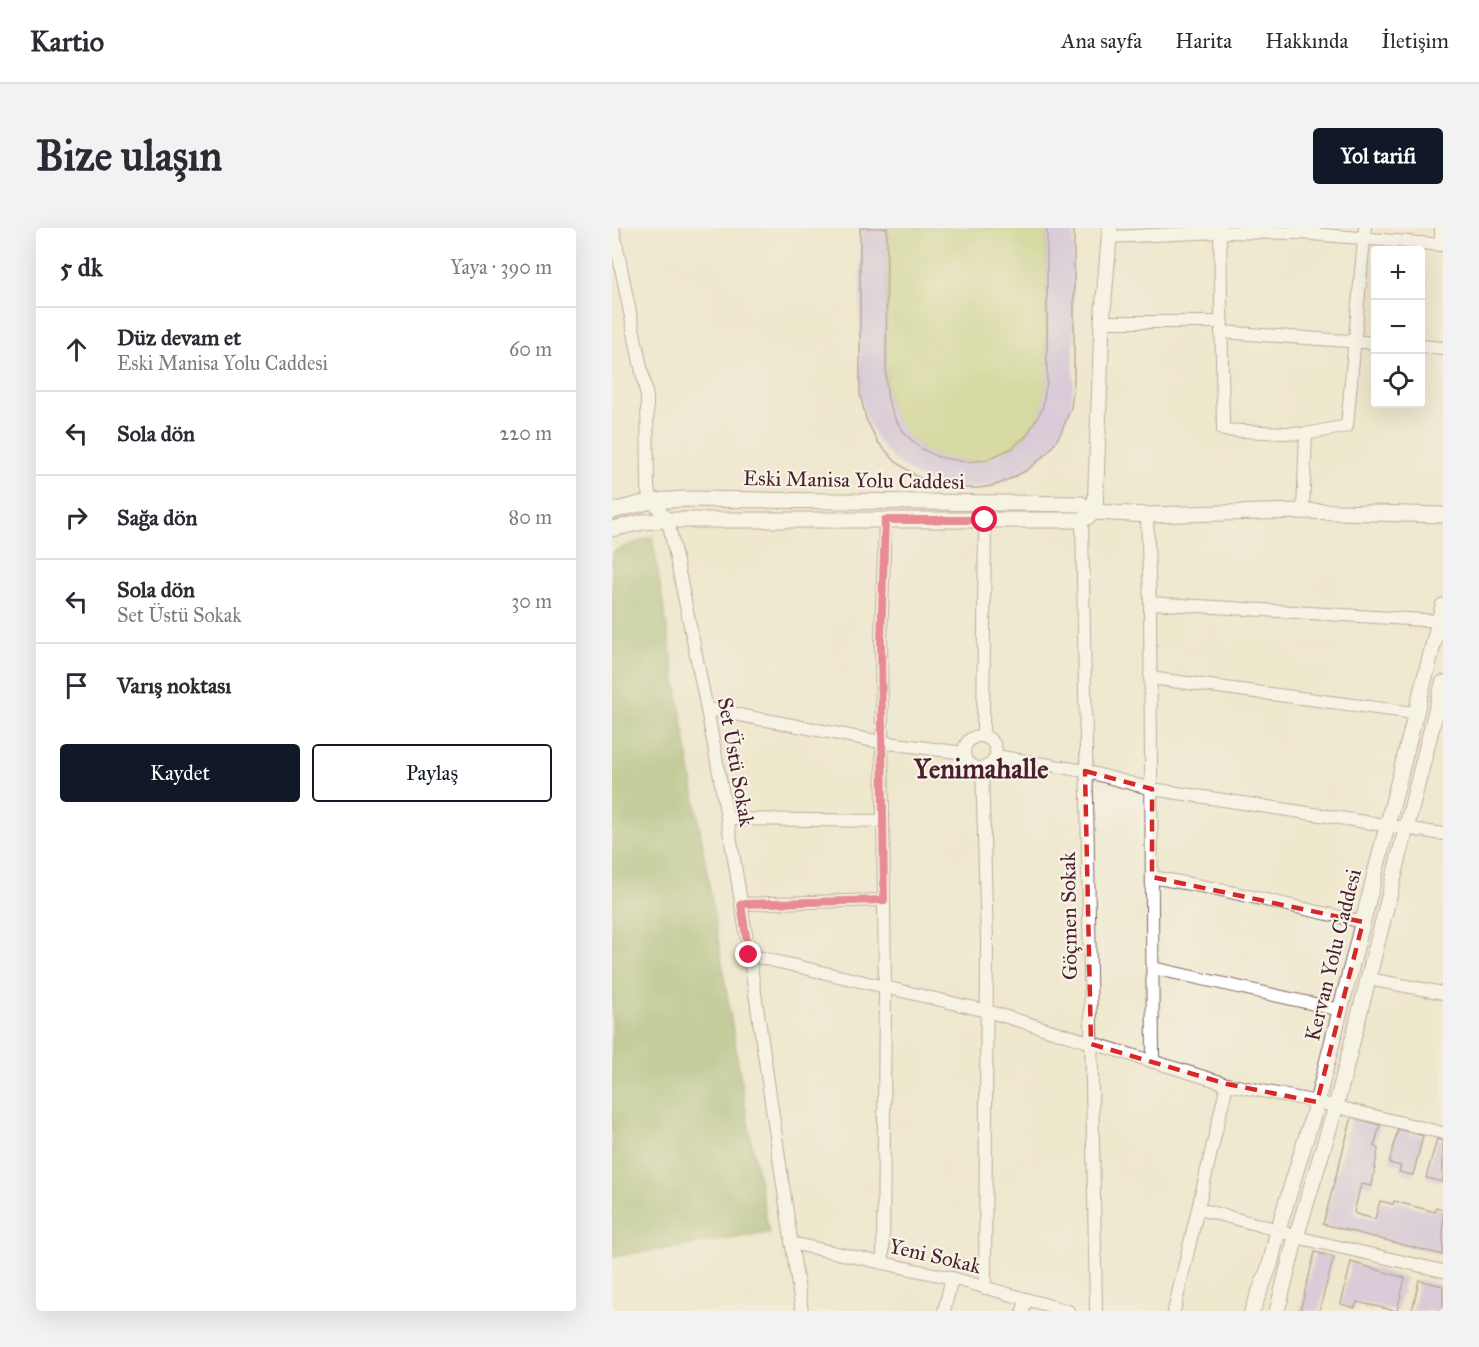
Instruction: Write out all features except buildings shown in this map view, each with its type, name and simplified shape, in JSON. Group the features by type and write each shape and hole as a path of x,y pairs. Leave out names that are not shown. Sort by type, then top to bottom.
{"main road":[{"path":"1089,516 1110,233"},
{"name":"Eski Manisa Yolu Caddesi","path":"612,511 652,501 708,499 1081,504 1089,516"},
{"name":"Eski Manisa Yolu Caddesi","path":"612,529 642,522 668,520 985,520 1304,511 1443,515"},
{"name":"Kervan Yolu Caddesi","path":"1252,1311 1270,1265 1278,1230 1317,1101 1443,606"},
{"name":"Kervan Yolu Caddesi","path":"1276,1311 1336,1106 1443,683"}],"street":[{"path":"613,228 647,397 648,488 652,501"},
{"path":"1110,233 1220,230 1365,233 1442,245 1441,228"},
{"path":"1220,230 1223,430 1306,434 1347,426 1365,233"},
{"path":"1102,322 1221,327 1371,343"},
{"path":"1425,346 1443,348"},
{"path":"1304,511 1306,434"},
{"name":"Set Üstü Sokak","path":"652,501 668,520 708,709 749,955 802,1311"},
{"path":"1147,515 1150,603 1153,1062"},
{"name":"Göçmen Sokak","path":"1089,516 1085,771 1096,1311"},
{"path":"883,1263 885,987 881,640 885,520"},
{"path":"982,736 985,520"},
{"path":"1150,603 1439,621"},
{"path":"1150,678 1414,713"},
{"path":"708,709 881,742 964,753"},
{"path":"975,736 982,736 995,745 996,756 991,764 982,768 970,764 964,753 969,740 975,736"},
{"path":"996,756 1085,771 1152,789 1443,834"},
{"path":"982,768 987,1011 985,1288"},
{"path":"727,819 883,821"},
{"path":"1152,877 1217,889 1363,922"},
{"path":"741,904 884,900"},
{"path":"749,955 987,1011 1227,1084 1317,1101 1443,1133"},
{"path":"1153,968 1341,1010"},
{"path":"1369,979 1443,993"},
{"path":"1174,1311 1227,1084"},
{"path":"1199,1209 1296,1237 1443,1271"},
{"name":"Yeni Sokak","path":"791,1243 952,1278 985,1288 1024,1305 1068,1311"},
{"path":"944,1311 952,1278"}],"highlighted area":[{"path":"1085,771 1152,789 1152,877 1363,922 1317,1102 1227,1084 1091,1044"}],"green space":[{"path":"887,228 1047,228 1048,374 1045,401 1032,428 1018,443 1003,453 968,462 933,455 917,446 904,433 894,417 888,400 886,382"},
{"path":"652,536 749,1129 769,1233 612,1257 612,552"}],"district":[{"name":"Yenimahalle","path":"981,769"}],"route":[{"path":"749,955 741,904 884,900 881,640 885,520 985,520"}]}
